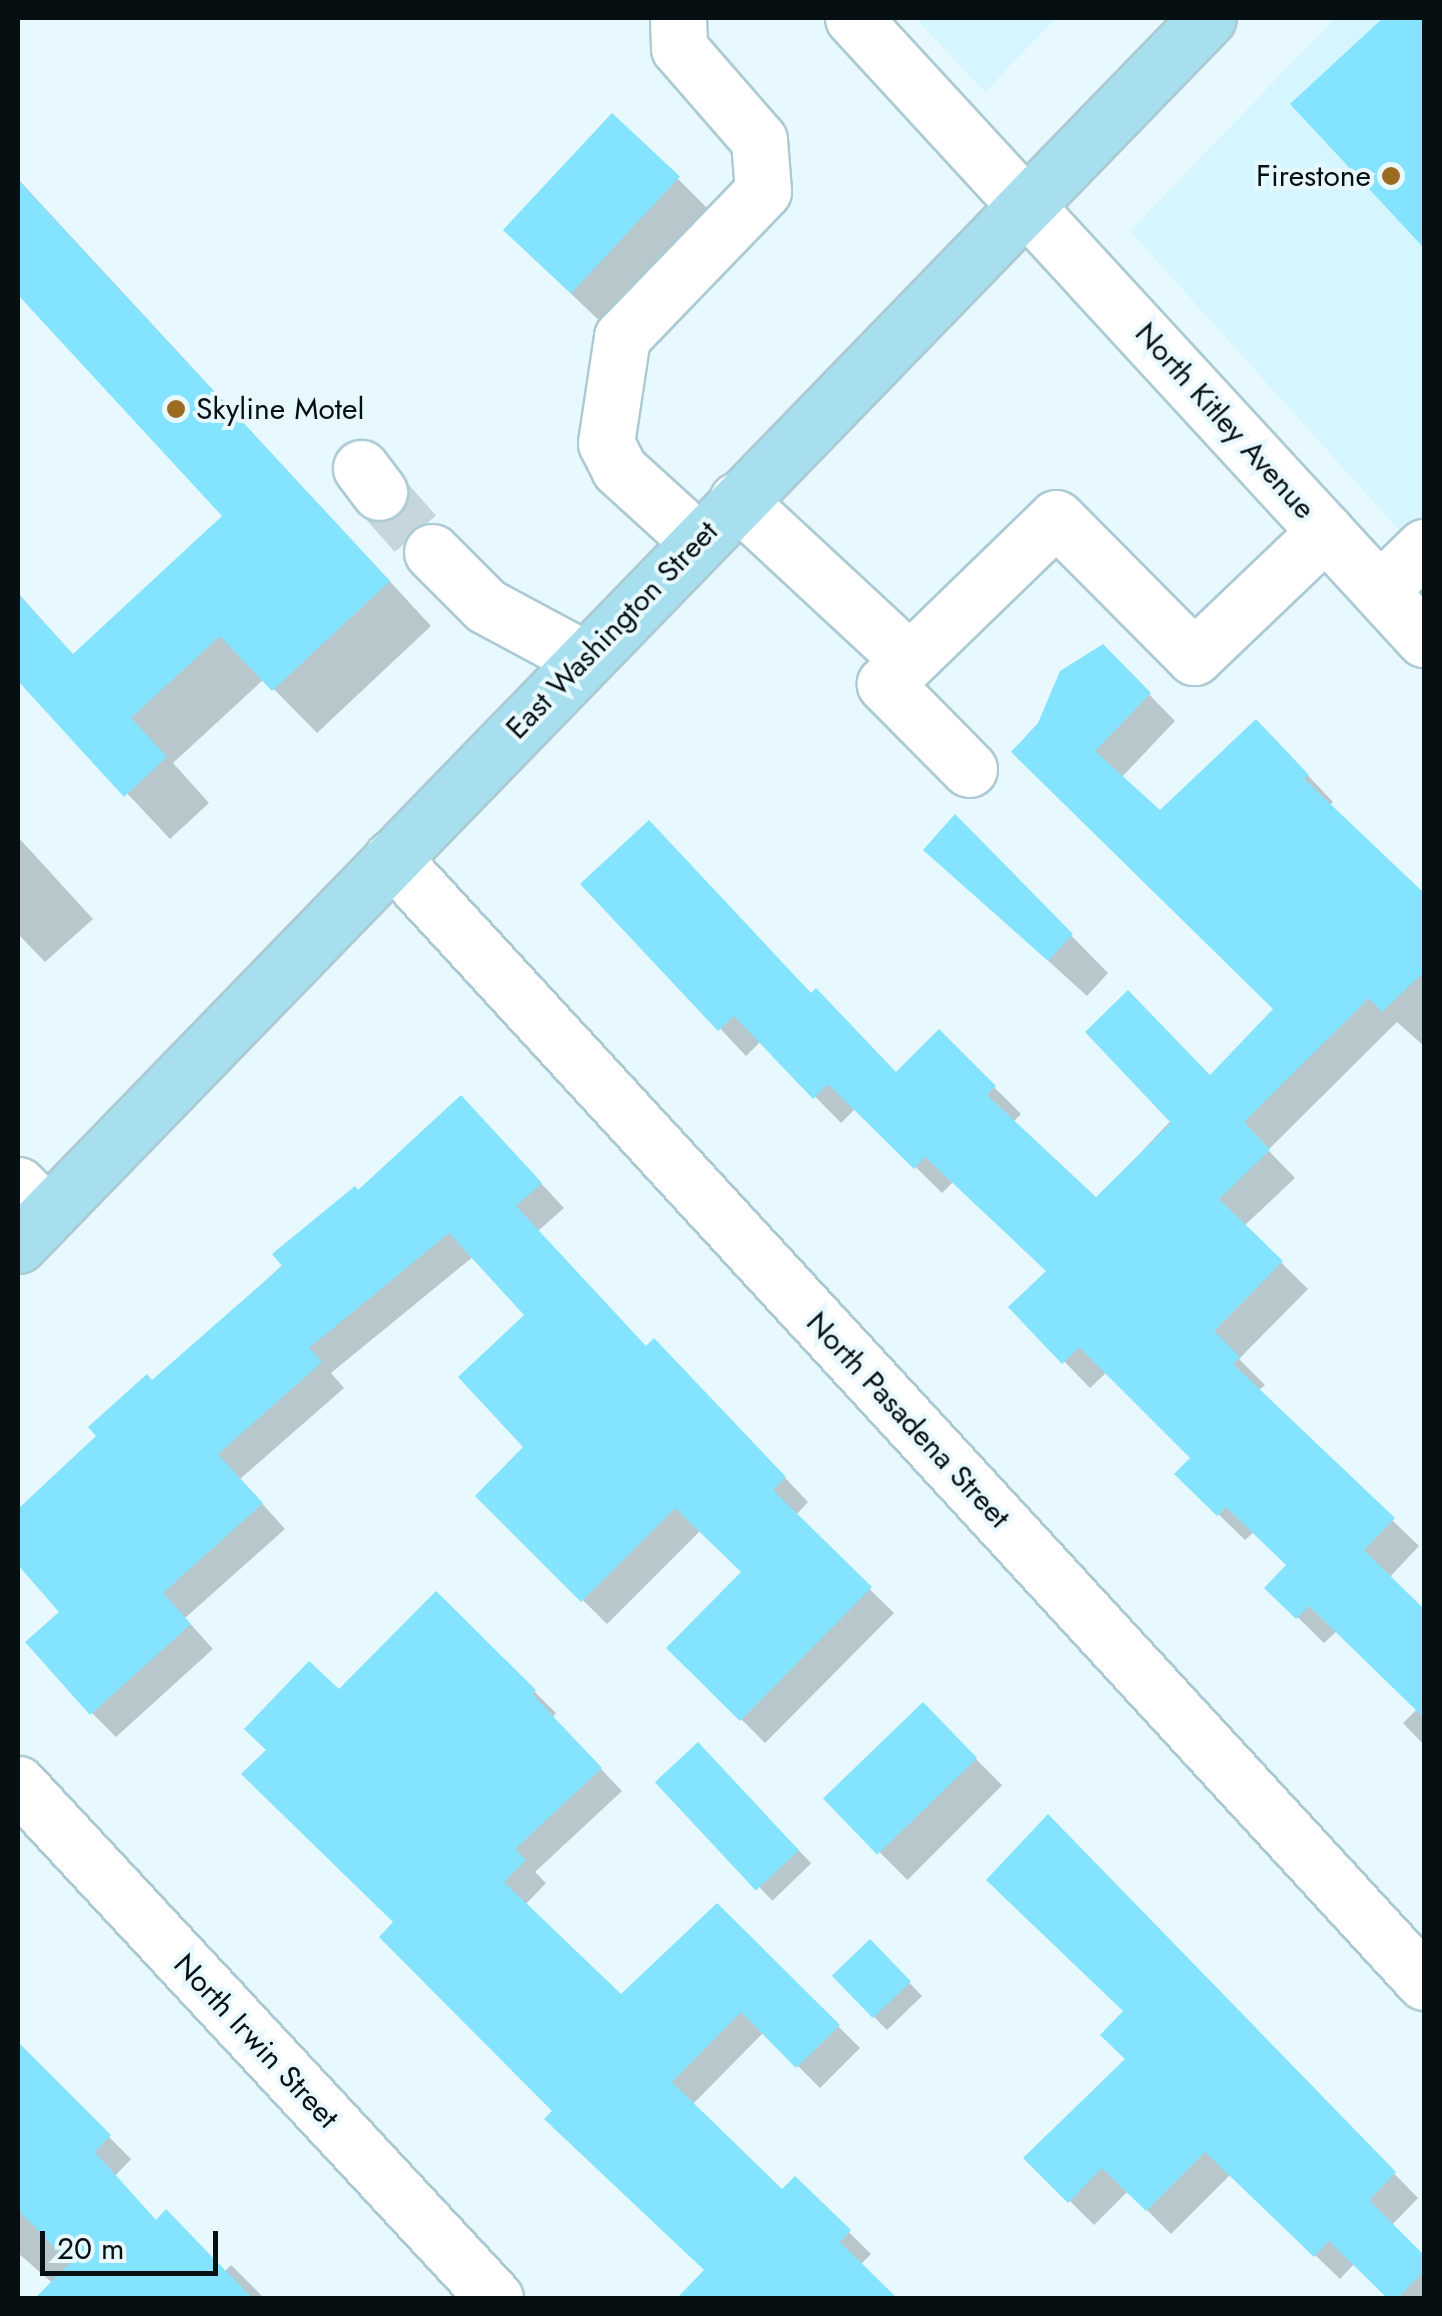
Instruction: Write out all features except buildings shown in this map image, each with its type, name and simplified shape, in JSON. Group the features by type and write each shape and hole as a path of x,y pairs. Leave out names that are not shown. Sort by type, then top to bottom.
{"main road":[{"name":"East Washington Street","path":"27,1215 392,858 1208,18"}],"street":[{"path":"678,18 680,48 759,140 763,192 622,337 606,444 619,469 698,542"},
{"name":"North Kitley Avenue","path":"853,18 1424,639"},
{"path":"737,500 909,660"},
{"path":"969,768 885,684 1056,518 1194,656 1326,531"},
{"path":"1380,590 1424,547"},
{"path":"432,552 486,606 585,659"},
{"name":"North Pasadena Street","path":"392,858 1424,1982"},
{"name":"North Irwin Street","path":"18,1784 495,2298"}],"shaded area":[{"path":"915,18 1056,18 985,92"},
{"path":"1335,18 1424,18 1424,541 1397,528 1130,231"}],"tunnel":[{"path":"379,492 432,552"}],"place":[{"name":"Firestone","path":"1391,176"},
{"name":"Skyline Motel","path":"176,409"}]}
